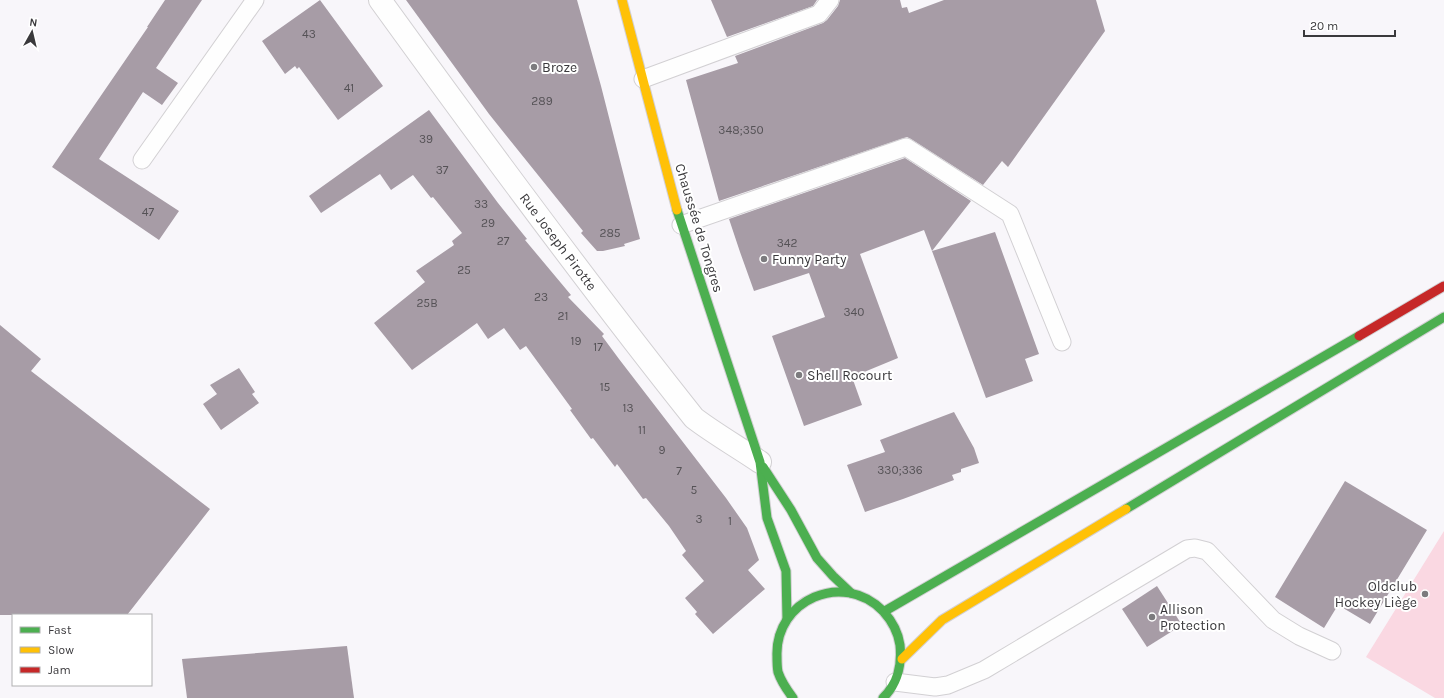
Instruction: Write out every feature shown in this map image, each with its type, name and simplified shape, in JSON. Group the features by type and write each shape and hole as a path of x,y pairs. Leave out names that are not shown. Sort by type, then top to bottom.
{"main road":[{"name":"Chaussée de Tongres","path":"622,0 681,225 760,462 767,518 786,571 787,619"},
{"path":"884,611 1444,286"},
{"path":"902,659 942,620 1444,317"},
{"name":"Chaussée de Tongres","path":"760,462 791,510 817,558 851,593"},
{"path":"793,698 778,674 776,646 782,626 795,608 814,596 832,592 851,593 869,599 884,611 898,634 902,659 900,671 895,682 883,698"}],"street":[{"name":"Rue Joseph Pirotte","path":"380,0 499,164 694,418 709,430 722,436 760,462"}],"lane":[{"path":"142,160 255,0"},
{"path":"643,79 819,14 830,0"},
{"path":"681,225 906,147 1010,214 1062,342"},
{"path":"895,682 935,687 948,685 988,668 1187,548 1207,551 1273,620 1299,636 1332,651"}],"shaded area":[{"name":"Oldclub Hockey Liège","path":"1444,531 1444,698 1435,698 1366,657"}],"building":[{"path":"165,0 202,0 156,68 178,83 162,105 143,92 99,159 179,211 159,240 52,167"},
{"path":"320,0 383,86 338,120 299,67 297,69 295,66 285,74 262,41"},
{"path":"406,0 577,0 601,86 640,239 624,244 625,246 597,251 581,233 583,231 489,114"},
{"path":"711,0 817,0 813,6 727,37"},
{"path":"840,0 900,0 902,8 907,7 909,13 944,0 1096,0 1105,31 1008,167 1002,161 983,185 907,137 719,201 686,80 738,63 735,56 823,23 838,6"},
{"path":"429,110 498,203 527,239 525,240 571,295 568,297 604,334 602,336 726,498 747,528 759,560 748,570 765,589 713,634 695,614 697,612 685,598 704,581 682,555 686,551 669,526 646,498 643,499 617,464 615,467 593,438 591,439 570,410 572,409 526,346 520,350 504,328 488,339 477,323 412,370 374,323 425,282 416,271 454,245 452,241 462,233 413,175 391,190 380,174 321,213 309,196"},
{"path":"905,158 971,201 932,251 924,230 860,254 898,358 852,377 862,405 804,426 772,336 825,317 809,273 754,291 729,219"},
{"path":"995,232 1039,354 1025,359 1033,381 986,398 932,251"},
{"path":"0,325 41,359 31,371 210,509 128,614 0,615"},
{"path":"239,368 255,392 252,394 259,403 221,430 203,404 217,394 210,385"},
{"path":"954,412 974,448 979,463 961,469 961,472 952,475 954,480 865,512 847,465 885,452 880,440"},
{"path":"1345,481 1427,530 1370,624 1338,605 1324,628 1275,597"},
{"name":"Allison Protection","path":"1157,586 1182,625 1147,647 1122,609"},
{"path":"347,646 354,698 187,698 182,659"}],"traffic: fast":[{"path":"677,210 760,462 767,518 786,571 787,619"},
{"path":"1126,509 1444,317"},
{"path":"885,611 1359,336"},
{"path":"763,467 791,510 817,558 851,593"},
{"path":"793,698 784,685 778,672 777,656 779,636 787,620 799,606 814,597 831,592 849,593 867,599 883,611 894,626 900,645 898,674 892,686 883,698"}],"traffic: slow":[{"path":"622,0 677,210"},
{"path":"902,659 942,620 1126,509"}],"traffic: jam":[{"path":"1359,336 1444,286"}],"place":[{"name":"Broze","path":"534,67"},
{"name":"Funny Party","path":"764,259"},
{"name":"Shell Rocourt","path":"799,375"},
{"name":"Oldclub Hockey Liège","path":"1425,594"},
{"name":"Allison Protection","path":"1152,617"}]}
